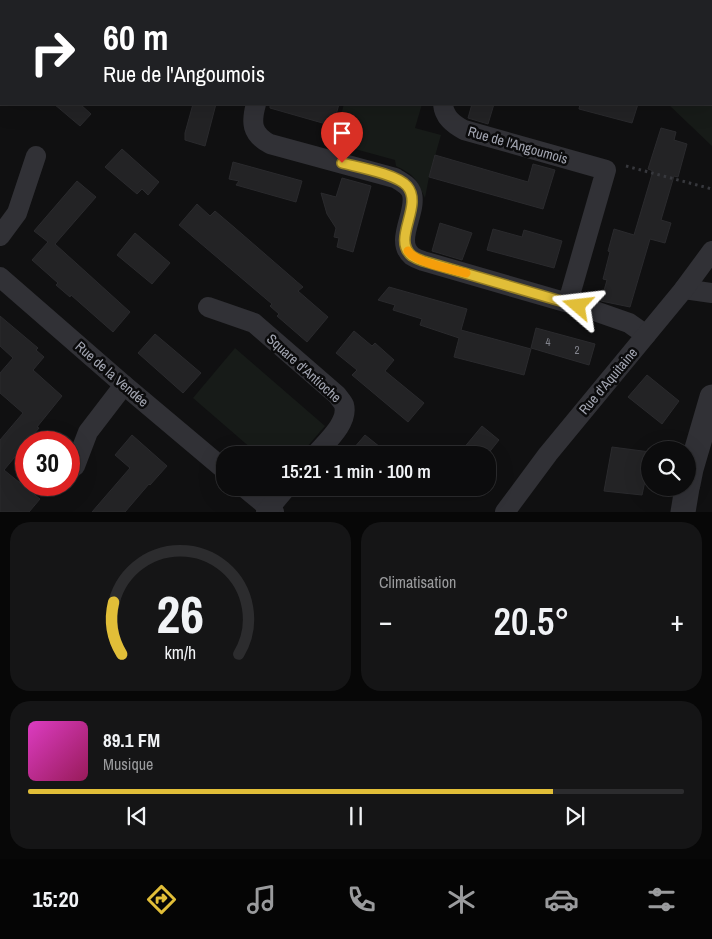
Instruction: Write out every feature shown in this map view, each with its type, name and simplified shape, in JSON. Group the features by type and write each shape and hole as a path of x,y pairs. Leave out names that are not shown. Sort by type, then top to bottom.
{"street":[{"path":"256,105 252,118 255,130 262,139 270,144 395,178 407,185 412,194 412,206 405,235 406,247 412,256 423,261 568,302 629,324 646,335"},
{"name":"Rue de l'Angoumois","path":"443,105 447,117 464,130 613,165"},
{"path":"0,236 17,213 36,156"},
{"path":"568,302 613,165"},
{"name":"Rue d'Aquitaine","path":"506,512 548,454 709,258"},
{"name":"Rue de la Vendée","path":"0,276 216,462"},
{"path":"684,289 712,293"},
{"name":"Square d'Antioche","path":"208,307 254,323 338,395 344,404 344,419 323,446"},
{"path":"80,453 88,432 124,385"},
{"path":"696,452 712,397"},
{"path":"254,496 269,510 280,496"},
{"path":"683,512 685,496"}],"path":[{"path":"613,165 712,189"}],"shaded area":[{"path":"344,105 422,105 415,128 441,135 425,198 414,178 396,166 395,160 333,143"},
{"path":"669,105 712,105 712,146"},
{"path":"235,348 325,426 308,446 249,446 193,398"}],"building":[{"path":"55,105 81,105 91,114 80,126"},
{"path":"193,105 216,105 205,146 185,140 185,133"},
{"path":"270,105 339,105 333,126 270,108"},
{"path":"472,105 494,105 488,124 468,118"},
{"path":"580,105 638,105 632,123 579,109"},
{"path":"661,128 676,132 674,140 687,144 678,177 674,176 661,220 671,223 665,243 650,239 630,307 601,301 607,280 603,279 614,229 634,235 653,171 648,169"},
{"path":"122,149 159,182 148,195 142,189 137,194 105,167"},
{"path":"435,155 528,182 533,164 555,170 543,209 429,177"},
{"path":"233,162 302,181 296,202 236,185 239,181 229,179"},
{"path":"342,178 371,186 353,252 337,247 339,238 334,237 336,228 327,214 321,193 336,197"},
{"path":"77,181 96,197 55,244 130,312 113,332 71,295 70,297 56,285 58,283 32,260 48,242 34,231"},
{"path":"197,204 210,216 215,211 235,228 303,287 298,291 328,317 307,342 277,316 279,314 270,306 272,304 179,225"},
{"path":"440,223 472,233 462,260 432,251"},
{"path":"493,229 522,237 524,230 562,241 554,268 487,250"},
{"path":"135,233 170,263 152,284 117,255"},
{"path":"389,287 467,309 461,330 531,349 524,375 454,357 459,338 420,325 422,319 393,310 395,305 378,300"},
{"path":"0,316 38,348 36,350 44,357 33,370 62,396 37,427 39,428 36,431 15,431 15,457 4,470 15,479 15,496 36,496 40,499 29,512 0,512 0,440 23,413 0,393 0,373 13,358 0,346"},
{"path":"536,328 595,344 589,365 531,348"},
{"path":"354,331 372,346 375,343 394,360 385,371 424,403 408,422 352,375 357,370 336,353"},
{"path":"155,334 201,373 183,393 138,353"},
{"path":"647,375 679,401 662,424 628,397"},
{"path":"482,426 499,440 494,446 465,446"},
{"path":"132,435 167,466 125,512 92,512 130,468 115,455"},
{"path":"365,435 379,446 356,446"},
{"path":"612,447 641,451 641,495 604,491"}],"slow traffic":[{"path":"408,251 412,256 423,261 466,273"}],"route":[{"path":"342,163 395,178 407,185 412,194 412,206 405,235 406,247 412,256 423,261 578,306"}]}
